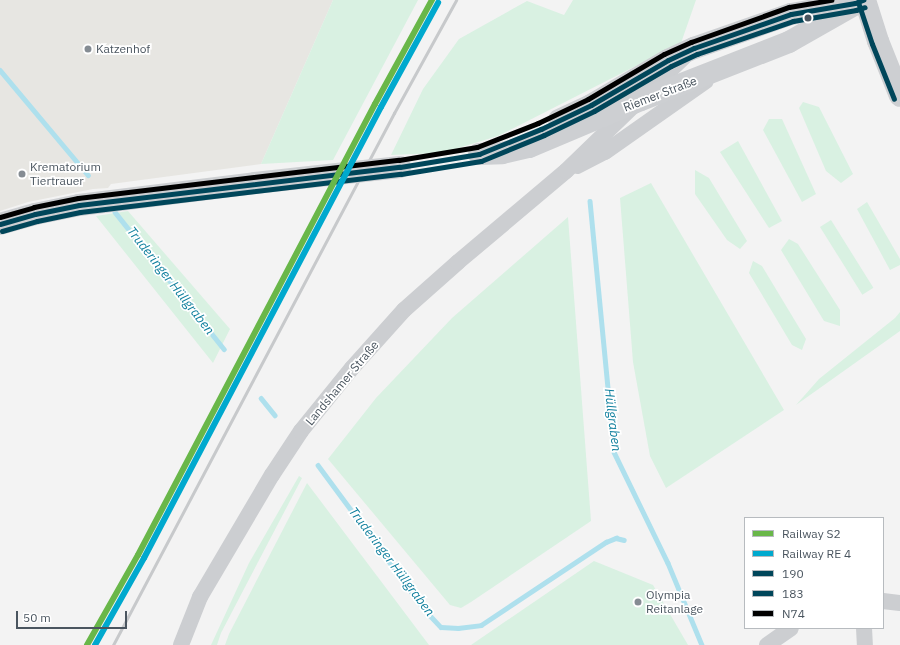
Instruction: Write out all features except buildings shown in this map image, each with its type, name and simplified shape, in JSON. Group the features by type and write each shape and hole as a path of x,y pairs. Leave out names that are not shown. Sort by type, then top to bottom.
{"street":[{"path":"791,14 807,0"},
{"path":"861,1 900,96"},
{"name":"Riemer Straße","path":"861,1 795,39 720,70 641,100 529,147 502,152 479,154 555,122 590,105 668,60 694,48 791,14 861,1"},
{"name":"Landshamer Straße","path":"181,645 200,597 272,475 301,431 352,368 404,310 458,262 566,171 587,150 612,129 694,48"},
{"name":"Landshamer Straße","path":"566,171 605,152 720,70"},
{"path":"0,224 35,214 79,205 400,167"},
{"path":"884,601 900,603"},
{"path":"767,645 790,629"},
{"path":"864,629 865,645"}],"shaded area":[{"path":"0,0 333,0 261,164 111,184 108,188 93,189 28,202 0,211"}],"green space":[{"path":"333,0 418,0 333,160 261,164"},
{"path":"573,0 696,0 681,43 498,136 442,153 391,155 423,89 459,39 527,1 564,15"},
{"path":"803,102 819,107 853,174 841,183 826,171 799,108"},
{"path":"769,119 782,119 816,194 802,202 763,130"},
{"path":"738,141 782,221 769,228 720,152"},
{"path":"695,170 709,178 747,241 740,249 727,240 695,194"},
{"path":"651,183 784,410 666,488 650,456 633,362 620,198"},
{"path":"867,202 900,259 900,265 890,270 857,209"},
{"path":"128,211 230,329 213,363 96,216"},
{"path":"568,217 591,521 461,608 450,605 328,459 376,398 452,318"},
{"path":"831,220 873,288 862,295 820,227"},
{"path":"789,239 798,244 840,310 840,326 824,321 781,250"},
{"path":"753,261 762,266 806,339 802,350 792,345 749,273"},
{"path":"900,312 900,331 796,405 819,379 895,318"},
{"path":"299,476 302,478 221,633 217,645 211,645 249,563"},
{"path":"307,483 429,645 225,645 229,634"},
{"path":"594,561 653,585 688,645 471,645"}],"waterway":[{"name":"Truderinger Hüllgraben","path":"0,70 88,175"},
{"name":"Hüllgraben","path":"590,201 614,452 668,563 702,645"},
{"name":"Truderinger Hüllgraben","path":"115,212 224,349"},
{"name":"Truderinger Hüllgraben","path":"261,398 275,415"},
{"name":"Truderinger Hüllgraben","path":"318,465 425,610 441,627 458,628 481,625 606,542 616,538 624,540"}],"railway":[{"path":"113,645 394,113 456,0"}],"rail line":[{"name":"S2","path":"87,645 138,555 375,104 432,0"}],"transit line":[{"name":"N74","path":"0,217 34,207 78,198 399,160 477,147 538,123 588,99 664,54 691,42 789,7 831,0"},
{"name":"190","path":"0,224 35,214 79,205 400,167 479,154 541,129 591,105 668,60 694,48 791,14 855,3 863,0"},
{"name":"183","path":"858,2 872,44 894,99"},
{"path":"95,645 144,558 381,107 438,3"},
{"name":"183","path":"2,231 37,221 80,212 401,174 481,161 544,135 594,111 671,66 697,54 793,21 856,10 865,7"}],"place":[{"name":"Katzenhof","path":"88,49"},
{"name":"Krematorium Tiertrauer","path":"22,174"},
{"name":"Olympia Reitanlage","path":"638,602"}]}
